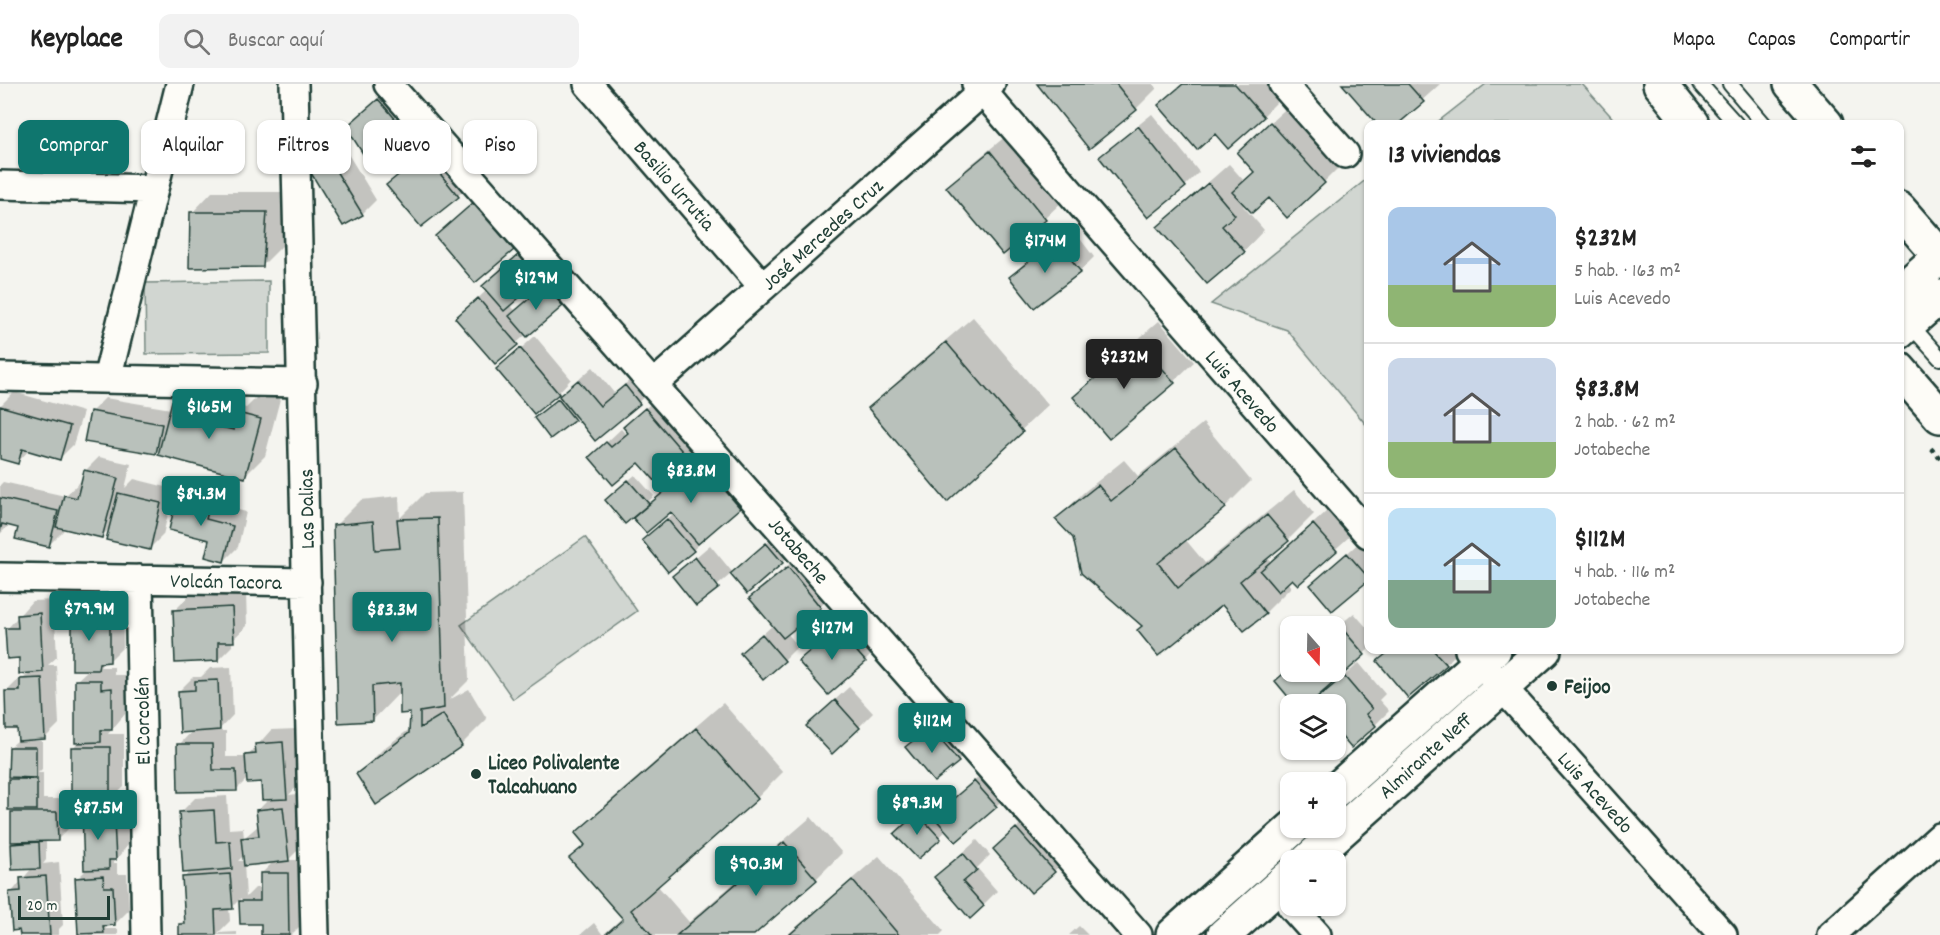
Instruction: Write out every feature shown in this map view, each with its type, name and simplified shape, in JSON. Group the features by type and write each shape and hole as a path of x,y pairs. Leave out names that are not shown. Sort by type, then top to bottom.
{"street":[{"path":"108,379 180,84"},
{"name":"Las Dalias","path":"294,84 315,935"},
{"name":"Jotabeche","path":"388,84 1138,935"},
{"name":"Basilio Urrutia","path":"588,84 763,287"},
{"path":"1283,84 1345,154"},
{"path":"1660,84 1689,120"},
{"path":"1791,84 1822,120"},
{"name":"José Mercedes Cruz","path":"653,385 983,87"},
{"name":"Luis Acevedo","path":"983,87 1364,529"},
{"path":"0,185 153,189"},
{"path":"1904,215 1940,256 1917,301"},
{"path":"1904,375 1940,416"},
{"path":"0,377 303,383"},
{"name":"Volcán Tacora","path":"0,577 307,582"},
{"name":"El Corcolén","path":"139,579 146,935"},
{"name":"Luis Acevedo","path":"1481,654 1502,687 1723,935"},
{"name":"Almirante Neff","path":"1346,781 1481,654"},
{"name":"Almirante Neff","path":"1319,850 1539,654"},
{"path":"1831,935 1940,837"},
{"path":"1173,935 1282,838"},
{"path":"1254,863 1280,887"},
{"path":"1224,935 1280,899"},
{"path":"1303,916 1317,935"}],"lane":[{"path":"1700,84 1732,120"},
{"path":"1730,84 1761,120"},
{"path":"1917,301 1940,358"}],"shaded area":[{"path":"1486,84 1582,84 1614,120 1440,120"},
{"path":"1364,181 1364,422 1287,330 1211,304"},
{"path":"269,281 269,353 146,354 145,283"},
{"path":"585,537 637,611 513,699 461,625"}],"building":[{"path":"1037,84 1116,84 1137,110 1089,149"},
{"path":"1183,84 1235,84 1264,117 1228,149 1215,134 1197,150 1158,105"},
{"path":"1342,84 1408,84 1424,102 1403,120 1374,120"},
{"path":"378,99 396,120 363,120 363,154 351,135 351,123"},
{"path":"1270,122 1325,183 1287,218 1269,198 1252,213 1232,192 1254,172 1237,153"},
{"path":"1138,126 1186,187 1148,218 1099,157"},
{"path":"990,151 1046,220 1003,255 946,187"},
{"path":"312,174 338,174 363,215 343,226"},
{"path":"399,174 440,174 459,197 421,227 386,185"},
{"path":"1208,183 1235,215 1222,226 1245,252 1207,284 1157,227"},
{"path":"474,202 514,250 475,283 435,236"},
{"path":"190,212 267,212 263,267 189,268"},
{"path":"1056,240 1081,272 1034,308 1009,277"},
{"path":"519,254 541,279 504,311 482,286"},
{"path":"545,285 563,306 527,337 509,316"},
{"path":"478,298 518,345 495,364 455,318"},
{"path":"1138,341 1175,383 1109,439 1073,397"},
{"path":"946,342 1023,432 947,502 868,408"},
{"path":"520,348 559,394 534,414 496,369"},
{"path":"578,380 600,406 625,385 640,404 595,441 559,396"},
{"path":"558,399 575,420 550,439 534,418"},
{"path":"172,401 215,412 212,425 234,430 238,413 261,419 245,478 158,455"},
{"path":"0,406 70,426 60,460 22,449 18,464 0,459"},
{"path":"645,408 688,458 658,484 639,463 613,485 589,457 606,442 611,447 628,433 623,427"},
{"path":"90,411 162,424 156,454 84,442"},
{"path":"1176,448 1226,508 1158,563 1178,588 1267,515 1289,541 1240,581 1266,614 1244,631 1222,605 1158,656 1137,630 1142,626 1081,573 1073,538 1055,519 1098,485 1111,501"},
{"path":"700,461 740,508 698,544 671,512 646,533 633,518"},
{"path":"84,470 118,478 102,538 56,527 64,495 77,498"},
{"path":"628,480 649,504 625,524 605,500"},
{"path":"118,493 161,503 150,550 106,540"},
{"path":"177,496 210,504 206,519 233,526 224,562 205,557 209,540 169,530"},
{"path":"0,498 58,511 49,547 15,539 18,528 2,524 0,531"},
{"path":"438,518 444,708 420,712 420,728 443,714 462,746 376,805 356,774 409,733 410,713 400,714 400,683 372,686 373,721 338,723 333,525 373,521 375,550 400,548 397,519"},
{"path":"667,519 694,551 668,572 642,540"},
{"path":"1313,524 1337,551 1298,585 1292,579 1278,592 1260,571"},
{"path":"766,543 783,563 747,594 730,574"},
{"path":"1347,553 1364,572 1364,584 1332,611 1310,585"},
{"path":"695,557 719,588 696,606 672,576"},
{"path":"788,567 821,608 783,638 749,598"},
{"path":"232,607 234,642 218,642 218,661 175,663 173,610"},
{"path":"40,613 43,672 19,674 19,658 7,659 5,628 18,628 17,615"},
{"path":"72,613 96,613 97,624 110,624 110,662 99,663 98,670 72,670"},
{"path":"836,628 866,662 828,695 798,661"},
{"path":"1346,633 1364,654 1346,672"},
{"path":"762,634 785,661 763,680 740,653"},
{"path":"1386,654 1437,654 1447,665 1408,698 1377,661"},
{"path":"1280,677 1280,682 1334,682 1321,694 1286,694 1275,681"},
{"path":"42,678 45,739 18,741 17,729 6,729 5,691 20,691 20,679"},
{"path":"1346,678 1372,709 1366,714 1376,726 1351,748 1346,742 1346,694 1323,694 1337,682 1346,682"},
{"path":"75,680 101,680 101,689 112,688 112,730 101,730 101,742 75,743"},
{"path":"218,680 220,730 180,733 178,691 195,690 195,681"},
{"path":"835,700 860,728 832,754 806,726"},
{"path":"930,727 959,762 934,782 905,747"},
{"path":"696,728 758,799 631,910 652,935 605,935 623,919 569,858 585,845 575,833"},
{"path":"283,742 287,799 262,800 261,782 247,783 245,755 256,754 255,744"},
{"path":"177,744 212,744 213,770 236,770 237,791 178,792"},
{"path":"9,747 36,747 36,778 8,777"},
{"path":"71,747 110,747 110,802 71,803"},
{"path":"8,779 37,779 37,810 8,810"},
{"path":"974,781 997,807 956,842 933,816"},
{"path":"283,807 289,861 244,866 241,838 259,836 256,810"},
{"path":"214,810 216,842 230,841 232,869 183,873 179,812"},
{"path":"11,812 57,812 58,841 11,842"},
{"path":"82,812 107,812 108,822 114,821 116,860 109,860 109,869 84,870"},
{"path":"917,813 941,839 918,859 894,834"},
{"path":"1016,828 1055,872 1031,893 993,849"},
{"path":"39,842 40,869 12,870 11,844"},
{"path":"784,842 817,880 754,935 677,935"},
{"path":"963,853 977,870 963,882 984,906 970,919 934,877"},
{"path":"260,873 288,873 289,935 261,935 261,924 240,924 239,901 260,901"},
{"path":"230,874 233,909 215,910 216,935 179,935 179,924 185,924 182,877"},
{"path":"46,876 50,935 20,935 19,930 12,931 9,892 21,891 20,878"},
{"path":"103,876 104,887 113,887 115,925 103,926 104,933 78,934 75,878"},
{"path":"852,880 899,935 789,935"}],"place":[{"name":"Feijoo","path":"1552,686"},
{"name":"Liceo Polivalente Talcahuano","path":"476,774"}]}
